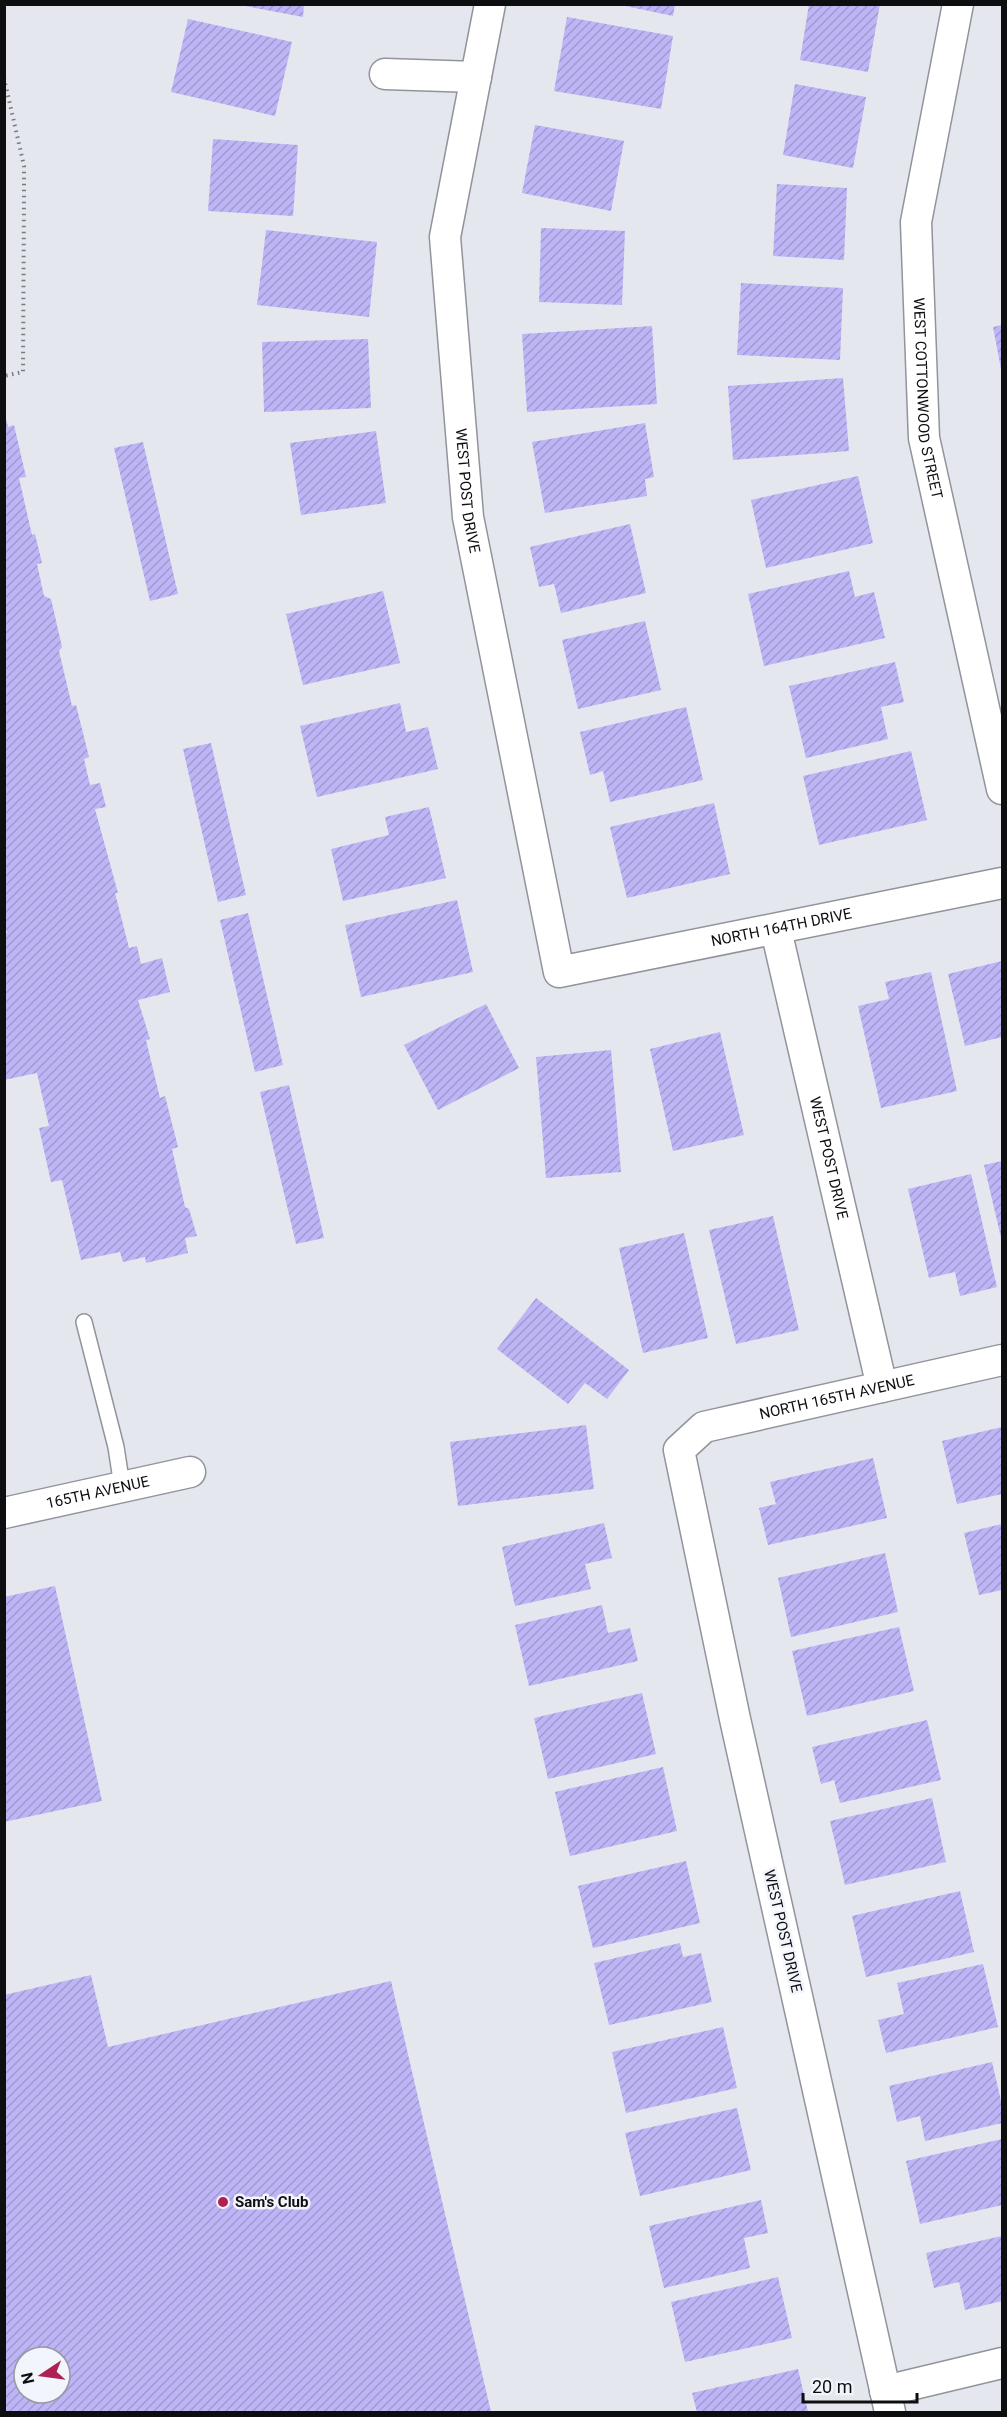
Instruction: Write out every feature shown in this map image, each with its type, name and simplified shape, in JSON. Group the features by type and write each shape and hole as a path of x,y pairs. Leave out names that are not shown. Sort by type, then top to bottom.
{"street":[{"name":"WEST POST DRIVE","path":"490,4 446,237 468,517 559,972"},
{"name":"WEST COTTONWOOD STREET","path":"957,4 916,222 924,438 1002,789"},
{"path":"385,74 476,77"},
{"name":"NORTH 164TH DRIVE","path":"559,972 1002,883"},
{"name":"WEST POST DRIVE","path":"776,930 882,1387"},
{"name":"NORTH 165TH AVENUE","path":"679,1450 704,1426 1002,1360"},
{"name":"WEST POST DRIVE","path":"679,1450 738,1731 887,2402"},
{"name":"165TH AVENUE","path":"4,1513 190,1472"},
{"path":"887,2402 1002,2362"}],"lane":[{"path":"84,1322 116,1447 123,1486"}],"path":[{"path":"4,78 24,166 23,372 4,376"}],"building":[{"path":"235,4 304,4 303,17"},
{"path":"616,4 675,4 673,16"},
{"path":"809,4 880,4 868,72 800,60"},
{"path":"567,17 673,36 661,109 554,91"},
{"path":"188,19 292,42 275,116 171,92"},
{"path":"795,84 866,97 853,168 783,155"},
{"path":"535,125 624,141 611,211 522,193"},
{"path":"213,139 298,145 293,216 208,211"},
{"path":"777,184 847,188 844,260 773,256"},
{"path":"541,228 625,231 622,305 539,302"},
{"path":"266,230 377,242 369,317 257,305"},
{"path":"741,283 843,288 840,360 737,355"},
{"path":"1002,325 1002,368 1001,369 993,327"},
{"path":"652,326 657,404 527,412 522,334"},
{"path":"368,339 371,408 264,412 262,342"},
{"path":"843,378 849,451 733,460 728,386"},
{"path":"5,414 8,427 14,425 26,477 19,478 32,535 35,534 42,563 37,564 44,596 51,599 62,647 59,651 72,706 76,705 89,757 84,759 90,785 100,783 106,807 95,809 118,893 115,893 129,948 137,946 141,964 162,958 170,992 138,1000 150,1039 146,1040 160,1098 165,1096 178,1147 172,1149 185,1207 189,1209 197,1236 185,1238 188,1253 146,1263 145,1257 123,1262 120,1252 81,1260 62,1180 51,1182 39,1128 49,1126 37,1073 4,1080 4,934 7,933 4,922"},
{"path":"645,423 654,477 645,479 647,496 545,513 532,442"},
{"path":"376,431 386,503 301,515 290,443"},
{"path":"143,442 178,594 150,601 114,448"},
{"path":"858,476 873,543 766,568 751,500"},
{"path":"630,524 646,593 561,613 554,584 539,587 530,547"},
{"path":"849,571 855,597 874,592 885,638 764,666 748,594"},
{"path":"383,591 400,663 303,685 286,614"},
{"path":"645,621 661,690 578,709 562,640"},
{"path":"895,662 904,702 881,707 888,739 806,758 789,686"},
{"path":"400,703 406,732 428,727 438,769 317,797 300,726"},
{"path":"686,707 703,780 610,802 603,771 590,775 580,732"},
{"path":"211,743 246,895 218,902 183,749"},
{"path":"911,751 927,820 819,845 803,776"},
{"path":"714,803 730,874 627,898 610,827"},
{"path":"429,807 446,878 343,901 331,849 389,835 385,817"},
{"path":"457,900 473,972 361,997 345,925"},
{"path":"248,913 283,1065 255,1072 220,920"},
{"path":"1002,961 1002,1037 965,1046 948,974"},
{"path":"931,972 957,1091 881,1108 858,1006 889,999 885,982"},
{"path":"486,1004 519,1068 438,1110 404,1045"},
{"path":"720,1032 744,1135 673,1151 650,1049"},
{"path":"611,1050 621,1172 546,1178 536,1057"},
{"path":"289,1085 324,1238 296,1244 260,1092"},
{"path":"1002,1161 1002,1242 984,1165"},
{"path":"971,1174 997,1287 960,1296 955,1272 929,1278 908,1189"},
{"path":"773,1216 799,1330 736,1344 709,1230"},
{"path":"684,1233 708,1338 643,1353 619,1248"},
{"path":"536,1298 629,1370 607,1399 585,1383 568,1404 497,1349"},
{"path":"586,1425 594,1489 458,1506 450,1442"},
{"path":"1002,1427 1002,1494 957,1504 942,1441"},
{"path":"873,1458 887,1518 768,1545 759,1508 776,1504 770,1482"},
{"path":"604,1523 612,1558 585,1564 591,1589 515,1606 502,1547"},
{"path":"1002,1524 1002,1590 979,1595 964,1533"},
{"path":"885,1553 898,1612 791,1637 778,1578"},
{"path":"55,1586 102,1801 4,1822 4,1597"},
{"path":"602,1605 608,1633 630,1628 638,1661 529,1686 515,1625"},
{"path":"899,1627 914,1691 807,1716 792,1651"},
{"path":"642,1693 656,1754 548,1779 534,1718"},
{"path":"927,1720 941,1780 840,1803 834,1780 821,1784 812,1747"},
{"path":"663,1767 677,1831 570,1856 555,1792"},
{"path":"932,1798 946,1862 845,1885 830,1821"},
{"path":"686,1861 700,1923 593,1948 578,1886"},
{"path":"960,1891 974,1952 866,1977 852,1916"},
{"path":"680,1943 683,1957 701,1953 712,2002 609,2025 594,1963"},
{"path":"983,1964 998,2027 886,2053 878,2020 904,2014 897,1983"},
{"name":"Sam's Club","path":"91,1975 108,2047 391,1981 491,2412 4,2412 4,1995"},
{"path":"723,2027 737,2088 626,2113 612,2052"},
{"path":"992,2062 1002,2105 1002,2123 925,2141 920,2116 897,2122 889,2086"},
{"path":"737,2108 751,2170 640,2196 625,2133"},
{"path":"1002,2139 1002,2205 920,2224 906,2161"},
{"path":"761,2200 768,2233 744,2238 750,2268 664,2288 649,2226"},
{"path":"1002,2236 1002,2301 965,2310 959,2282 934,2288 926,2253"},
{"path":"778,2277 792,2338 685,2362 671,2302"},
{"path":"798,2369 808,2412 697,2412 692,2393"}],"place":[{"name":"Sam's Club","path":"223,2202"}]}
